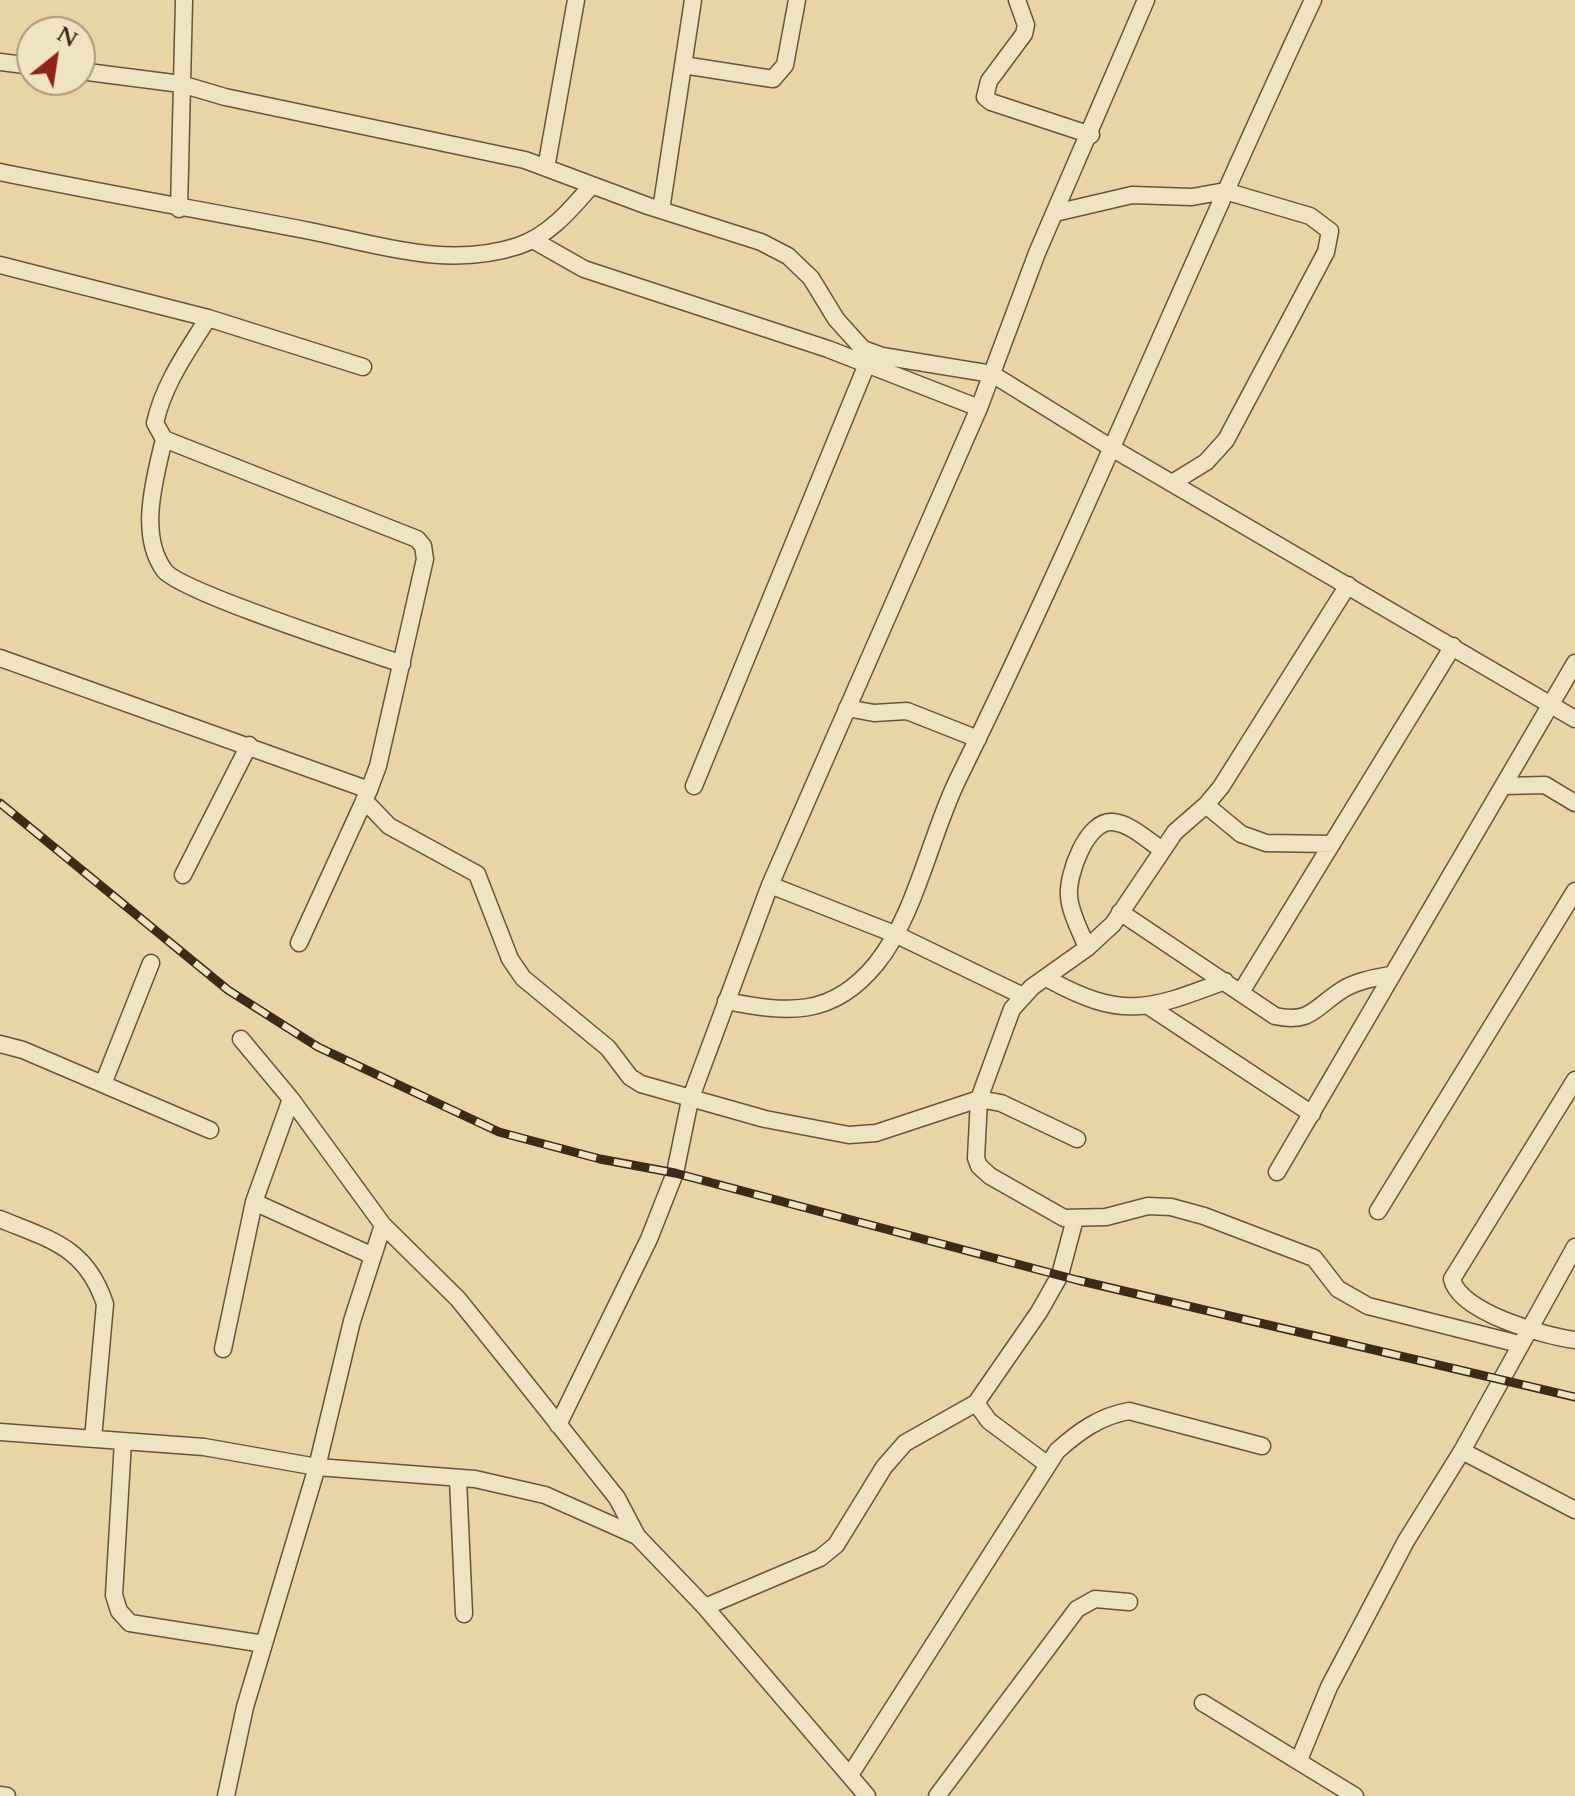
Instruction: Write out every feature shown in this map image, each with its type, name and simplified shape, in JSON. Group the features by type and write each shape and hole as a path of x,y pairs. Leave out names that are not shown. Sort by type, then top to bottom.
{"street":[{"path":"179,209 184,0"},
{"path":"546,168 576,0"},
{"path":"661,210 693,0"},
{"path":"683,65 773,79 785,65 797,0"},
{"path":"1017,0 1026,25 1024,34 989,81 985,97 991,102 1091,135"},
{"path":"558,1425 649,1239 675,1173 690,1100 770,885 979,408 1055,213 1091,135 1146,0"},
{"path":"726,1001 792,1011 815,1008 841,995 875,966 897,935 942,811 978,739 1313,0"},
{"path":"96,73 181,84 225,97 525,160 661,210 749,238 788,256 811,278 836,319 863,349 882,356 992,374 1110,447 1575,719"},
{"path":"0,172 438,257 487,252 533,240 568,213 592,185"},
{"path":"1055,213 1132,195 1192,197 1225,191 1310,216 1330,231 1330,240 1226,440 1206,462 1172,483"},
{"path":"533,240 584,269 867,364 979,408"},
{"path":"0,265 208,318 363,367"},
{"path":"208,318 172,376 158,409 155,423 164,439 417,539 423,546 425,559 378,766 299,943"},
{"path":"694,786 867,364"},
{"path":"164,439 153,494 151,537 162,568 169,576 205,594 402,664"},
{"path":"1348,585 1206,805 1175,832 1120,912 1087,948 1023,996 1012,1009 979,1099 976,1158 979,1166 1026,1198 1064,1218 1106,1217 1148,1206 1171,1207 1204,1216 1314,1258 1338,1289 1368,1306 1519,1344"},
{"path":"1241,992 1453,646"},
{"path":"0,658 249,745 367,795 389,826 477,874 510,959 523,978 608,1048 630,1077 690,1100 849,1135 876,1133 979,1099 1019,1111 1077,1139"},
{"path":"1277,1172 1575,663"},
{"path":"847,708 874,713 907,711 978,739"},
{"path":"183,875 249,745"},
{"path":"1504,786 1545,785 1575,803"},
{"path":"1206,805 1241,834 1266,843 1332,844"},
{"path":"1087,948 1068,895 1072,871 1083,845 1098,826 1114,822 1129,827 1161,849"},
{"path":"770,885 897,935 1023,996"},
{"path":"1378,1211 1575,891"},
{"path":"1120,912 1275,1016 1299,1019 1343,989 1390,975"},
{"path":"103,1084 151,963"},
{"path":"1048,979 1089,1001 1125,1007 1150,1007 1225,981"},
{"path":"1150,1007 1312,1114"},
{"path":"241,1039 291,1099 383,1225 458,1299 617,1498 637,1536 705,1607 867,1796"},
{"path":"0,1044 23,1050 210,1130"},
{"path":"1575,1080 1452,1279 1455,1289 1473,1306 1527,1328 1575,1340"},
{"path":"223,1349 254,1202 291,1099"},
{"path":"254,1202 373,1256"},
{"path":"0,1219 60,1243 83,1260 98,1283 105,1304 93,1439"},
{"path":"705,1607 820,1558 836,1545 884,1467 905,1443 976,1403 1039,1312 1060,1275 1075,1219"},
{"path":"226,1796 245,1707 317,1467 352,1321 383,1225"},
{"path":"1299,1760 1329,1687 1406,1541 1462,1451 1527,1328 1575,1247"},
{"path":"976,1403 989,1421 1048,1465"},
{"path":"850,1775 1048,1465 1074,1435 1110,1414 1129,1411 1262,1446"},
{"path":"0,1432 204,1447 317,1467 475,1479 545,1495 637,1536"},
{"path":"123,1441 114,1595 119,1611 130,1623 264,1644"},
{"path":"1462,1451 1575,1510"},
{"path":"458,1479 464,1614"},
{"path":"937,1796 1077,1609 1095,1599 1129,1602"},
{"path":"1203,1703 1355,1796"},
{"path":"0,1795 7,1796"}],"railway":[{"path":"0,803 228,990 318,1047 499,1132 600,1159 675,1173 1077,1280 1575,1397"}]}
